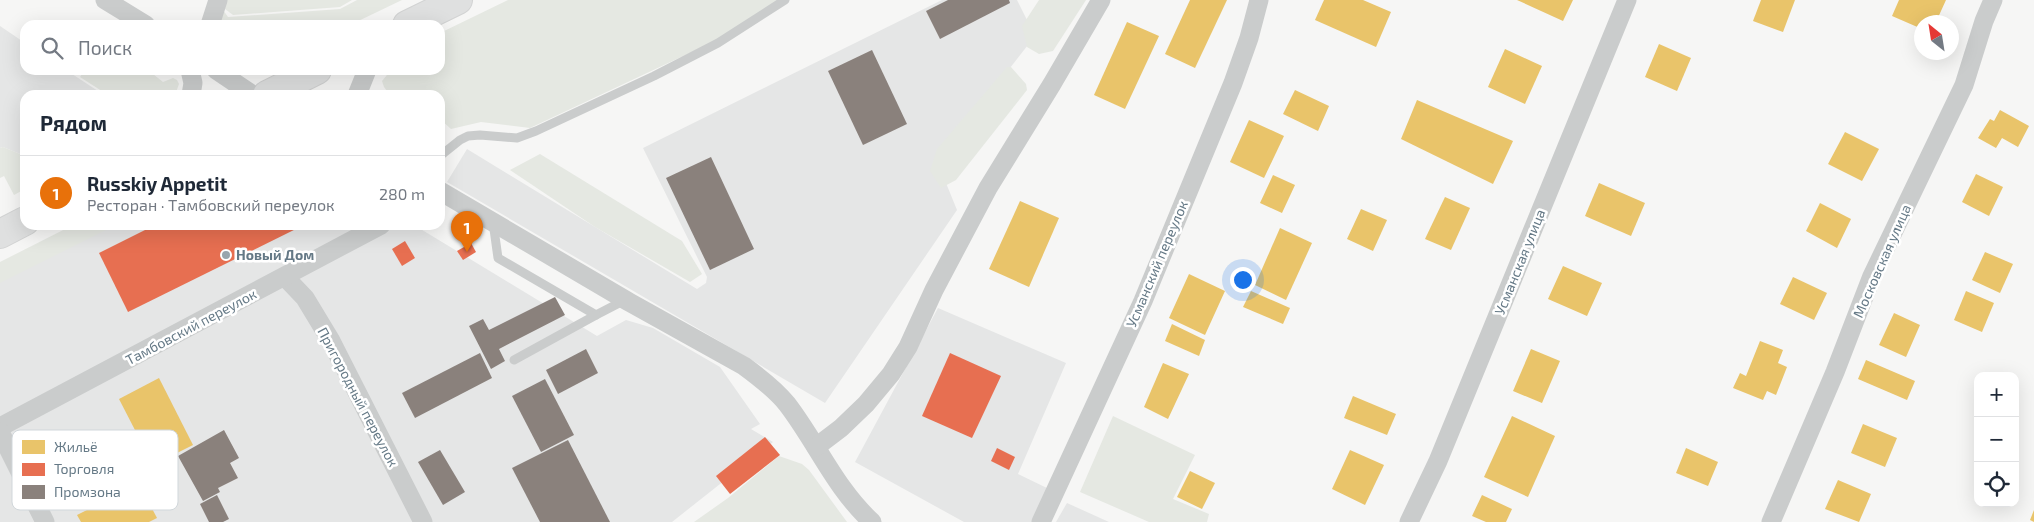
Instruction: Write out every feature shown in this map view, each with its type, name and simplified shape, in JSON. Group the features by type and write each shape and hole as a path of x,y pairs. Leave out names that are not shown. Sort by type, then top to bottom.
{"highway":[{"path":"418,20 458,0"},
{"path":"277,90 307,75"},
{"path":"0,234 20,224"}],"street":[{"path":"105,0 138,20"},
{"path":"212,20 218,0"},
{"path":"816,448 841,428 866,404 891,374 908,347 934,290 988,188 1101,0"},
{"name":"Усманский переулок","path":"1041,522 1143,301 1233,83 1249,38 1259,0"},
{"name":"Усманская улица","path":"1409,522 1438,461 1627,0"},
{"name":"Московская улица","path":"1771,522 1836,372 1872,276 1964,85 1984,21 1994,0"},
{"path":"191,75 192,90"},
{"path":"223,75 246,90"},
{"path":"359,90 365,75"},
{"path":"445,194 625,300 744,366 761,379 785,402 847,497 872,522"},
{"name":"Тамбовский переулок","path":"0,428 372,230"},
{"name":"Пригородный переулок","path":"285,277 305,298 331,341 423,522"},
{"path":"0,432 12,456"},
{"path":"39,510 45,522"}],"lane":[{"path":"445,152 468,136 518,138 536,132 654,76 718,43 785,0"},
{"path":"493,222 498,258 596,316"},
{"path":"514,360 625,300"}],"shaded area":[{"path":"226,0 352,0 340,7 233,15 225,9"},
{"path":"357,0 402,0 360,20 217,20 221,7 228,17 340,9"},
{"path":"508,0 785,0 715,41 530,128 481,122 451,129 445,124 445,90 386,90 382,81 387,75 445,75 445,31"},
{"path":"942,0 1017,0 1035,36 937,161 957,210 825,403 447,182 467,149 697,289 706,283 707,277 643,148"},
{"path":"1039,0 1086,0 1053,51 1039,54 1027,47 1022,26"},
{"path":"0,26 20,40 20,75 74,75 96,90 20,90 20,154 3,147 0,148"},
{"path":"1007,67 1011,67 1026,84 1027,90 956,180 941,188 930,171 937,149"},
{"path":"81,75 154,75 163,82 173,78 179,84 177,90 100,90 80,77"},
{"path":"3,147 20,154 20,192 14,195 4,176 0,178 0,148"},
{"path":"540,154 682,241 702,274 690,282 595,227 510,170"},
{"path":"63,230 106,230 0,283 0,262"},
{"path":"74,230 422,230 597,336 626,320 653,328 720,367 760,424 751,429 773,442 672,522 0,522 0,268"},
{"path":"938,308 1066,363 1018,474 1049,489 1032,522 964,522 855,462"},
{"path":"1113,416 1195,455 1173,499 1209,514 1207,522 1149,522 1080,492"},
{"path":"779,456 802,464 809,470 847,522 694,522 728,498"},
{"path":"1067,503 1109,522 1056,522"}],"building: Жильё":[{"path":"1190,0 1227,0 1195,68 1165,54"},
{"path":"1324,0 1363,0 1391,12 1376,47 1315,20"},
{"path":"1517,0 1573,0 1563,21"},
{"path":"1761,0 1795,0 1783,32 1753,21"},
{"path":"1899,0 1946,0 1939,15 1914,15 1914,26 1892,16"},
{"path":"1127,22 1159,36 1125,109 1094,95"},
{"path":"1659,44 1691,58 1677,91 1645,77"},
{"path":"1505,49 1542,66 1525,104 1488,87"},
{"path":"1295,90 1329,106 1318,131 1283,114"},
{"path":"1417,100 1513,141 1493,184 1401,139"},
{"path":"2000,110 2029,126 2018,147 2002,138 1996,148 1978,138 1990,119 1994,121"},
{"path":"1249,120 1284,136 1264,178 1230,162"},
{"path":"1845,132 1879,149 1862,181 1828,164"},
{"path":"1976,174 2003,187 1989,216 1962,202"},
{"path":"1273,175 1295,185 1282,213 1260,203"},
{"path":"1599,183 1645,203 1631,236 1585,216"},
{"path":"1445,197 1470,208 1451,250 1425,239"},
{"path":"1020,201 1059,218 1029,287 989,269"},
{"path":"1820,203 1851,219 1837,248 1806,231"},
{"path":"1361,209 1387,220 1373,251 1347,239"},
{"path":"1280,228 1312,243 1286,300 1255,285"},
{"path":"1985,252 2013,264 2000,293 1972,280"},
{"path":"1563,266 1602,283 1587,316 1548,299"},
{"path":"1189,274 1225,291 1205,335 1169,318"},
{"path":"1793,277 1827,293 1814,320 1780,304"},
{"path":"1251,291 1290,308 1283,324 1243,307"},
{"path":"1966,291 1994,303 1982,332 1954,320"},
{"path":"1894,313 1920,325 1906,357 1879,345"},
{"path":"1172,324 1205,340 1199,356 1165,341"},
{"path":"1760,341 1783,350 1778,363 1787,367 1776,395 1767,391 1763,400 1733,388 1740,373 1746,376"},
{"path":"1531,349 1560,361 1542,403 1513,391"},
{"path":"1866,360 1915,381 1907,400 1858,379"},
{"path":"1163,363 1189,374 1168,419 1144,407"},
{"path":"159,378 193,445 178,452 178,430 135,430 119,399"},
{"path":"1353,396 1396,414 1387,435 1344,418"},
{"path":"1512,416 1555,436 1528,497 1484,477"},
{"path":"1863,424 1897,438 1885,467 1851,453"},
{"path":"1686,448 1718,462 1708,486 1676,473"},
{"path":"1350,450 1384,465 1365,505 1332,489"},
{"path":"1190,471 1215,483 1202,509 1177,497"},
{"path":"1838,480 1871,494 1859,522 1825,509"},
{"path":"1482,495 1512,509 1506,522 1486,522 1472,516"},
{"path":"87,510 153,510 157,518 149,522 81,522 77,515"},
{"path":"2034,510 2034,522 2030,520"}],"building: Торговля":[{"path":"145,230 294,230 128,312 99,253"},
{"path":"405,241 415,258 402,266 392,249"},
{"path":"471,243 476,252 463,260 457,251"},
{"path":"950,353 1001,376 972,438 922,416"},
{"path":"765,437 780,455 730,494 716,476"},
{"path":"997,448 1015,457 1009,470 991,461"}],"building: Промзона":[{"path":"948,0 1009,0 1010,3 940,39 926,11"},
{"path":"872,50 907,124 863,145 828,71"},
{"path":"711,157 754,249 710,270 666,178"},
{"path":"555,297 565,315 499,349 505,361 491,369 469,326 483,319 489,330"},
{"path":"586,349 598,373 558,394 546,370"},
{"path":"480,353 492,378 415,418 402,393"},
{"path":"545,379 574,435 541,452 512,396"},
{"path":"224,430 239,458 230,463 238,478 218,488 220,492 203,501 178,456"},
{"path":"568,440 610,522 540,522 512,468"},
{"path":"440,450 465,492 443,505 418,462"},
{"path":"217,495 229,519 223,522 209,522 200,504"}],"place":[{"name":"Russkiy Appetit","path":"467,252"},
{"name":"Новый Дом","path":"226,255"}]}
